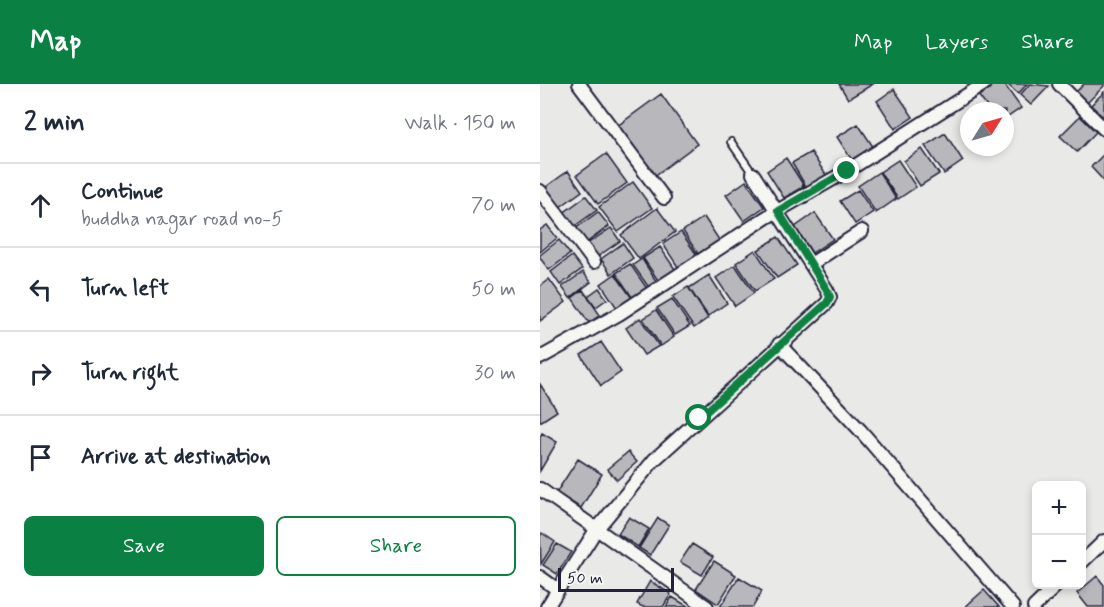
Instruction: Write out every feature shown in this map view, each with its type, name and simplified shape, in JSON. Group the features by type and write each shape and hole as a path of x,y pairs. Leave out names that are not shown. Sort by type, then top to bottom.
{"street":[{"path":"579,84 664,198"},
{"path":"543,351 619,314 778,211 847,171 984,84"},
{"path":"1059,84 1104,129"},
{"path":"547,607 596,530 654,460 779,344 827,303 830,297 753,174"},
{"path":"540,191 594,262"},
{"path":"811,264 862,231"},
{"path":"779,344 860,430 1013,607"},
{"path":"540,489 701,605"},
{"path":"1086,558 1104,541"},
{"path":"540,577 558,590"},
{"path":"1034,607 1054,589"}],"lane":[{"path":"731,142 753,174"}],"building":[{"path":"839,84 873,84 848,99"},
{"path":"994,84 1004,84 1021,108 1014,113 1014,102 983,102 978,95"},
{"path":"1007,84 1027,84 1018,94"},
{"path":"1030,84 1049,86 1031,105 1020,95"},
{"path":"1084,84 1104,84 1104,86 1087,103 1076,92"},
{"path":"894,89 913,117 895,129 877,101"},
{"path":"1104,92 1104,115 1102,116 1091,105"},
{"path":"661,94 697,144 653,177 616,127"},
{"path":"1080,116 1096,132 1077,152 1060,136"},
{"path":"858,124 876,151 855,165 837,137"},
{"path":"945,133 963,161 944,174 925,146"},
{"path":"922,149 939,174 920,186 904,161"},
{"path":"811,152 828,178 808,190 792,163"},
{"path":"606,154 627,183 598,204 577,175"},
{"path":"1104,154 1104,181 1091,167"},
{"path":"786,158 804,186 784,198 767,171"},
{"path":"898,160 916,187 898,199 880,172"},
{"path":"568,171 582,191 560,207 546,187"},
{"path":"879,172 896,199 876,213 858,186"},
{"path":"746,181 764,207 744,221 726,195"},
{"path":"633,182 652,208 618,232 599,207"},
{"path":"858,190 873,212 855,224 840,201"},
{"path":"586,196 597,210 572,228 562,214"},
{"path":"657,208 675,232 639,259 621,235"},
{"path":"598,212 609,226 586,243 575,229"},
{"path":"815,213 833,239 812,253 795,227"},
{"path":"704,217 723,246 702,260 683,231"},
{"path":"547,225 557,238 540,252 540,230"},
{"path":"611,228 620,241 597,257 587,244"},
{"path":"681,232 701,261 682,273 663,244"},
{"path":"778,237 797,265 777,278 758,250"},
{"path":"559,240 570,254 549,270 540,255"},
{"path":"623,243 633,258 611,274 601,259"},
{"path":"660,247 679,275 662,286 643,258"},
{"path":"755,250 774,279 755,291 736,263"},
{"path":"572,256 582,269 560,285 551,272"},
{"path":"642,259 658,284 650,289 633,265"},
{"path":"630,264 648,290 634,300 616,273"},
{"path":"735,265 754,293 735,306 716,278"},
{"path":"583,272 591,282 570,298 562,287"},
{"path":"615,274 634,301 619,311 601,284"},
{"path":"709,275 727,303 708,316 689,288"},
{"path":"549,279 566,302 540,321 540,286"},
{"path":"688,287 708,318 694,328 673,297"},
{"path":"599,288 607,299 596,307 588,296"},
{"path":"583,290 600,315 589,323 572,298"},
{"path":"672,299 690,326 675,335 657,308"},
{"path":"656,310 674,337 661,346 643,319"},
{"path":"640,318 659,346 644,355 626,328"},
{"path":"601,342 621,372 601,386 581,355"},
{"path":"540,384 557,411 540,422"},
{"path":"542,433 557,442 540,471 540,437"},
{"path":"628,452 637,462 617,480 607,469"},
{"path":"578,459 602,474 581,508 556,493"},
{"path":"629,517 649,529 638,547 618,534"},
{"path":"658,518 669,525 650,555 639,548"},
{"path":"542,533 555,542 541,564 540,536"},
{"path":"557,544 571,552 557,574 543,565"},
{"path":"692,544 713,557 702,575 680,562"},
{"path":"714,561 736,575 718,604 696,589"},
{"path":"1097,576 1104,585 1104,607 1088,607 1077,593 1086,589 1086,585"},
{"path":"739,577 762,591 753,607 720,607"},
{"path":"650,581 671,594 663,607 643,607 637,604"},
{"path":"984,590 999,607 965,607"},
{"path":"672,597 689,607 666,607"}],"route":[{"path":"699,418 827,303 830,297 827,290 778,211 847,171"}]}
